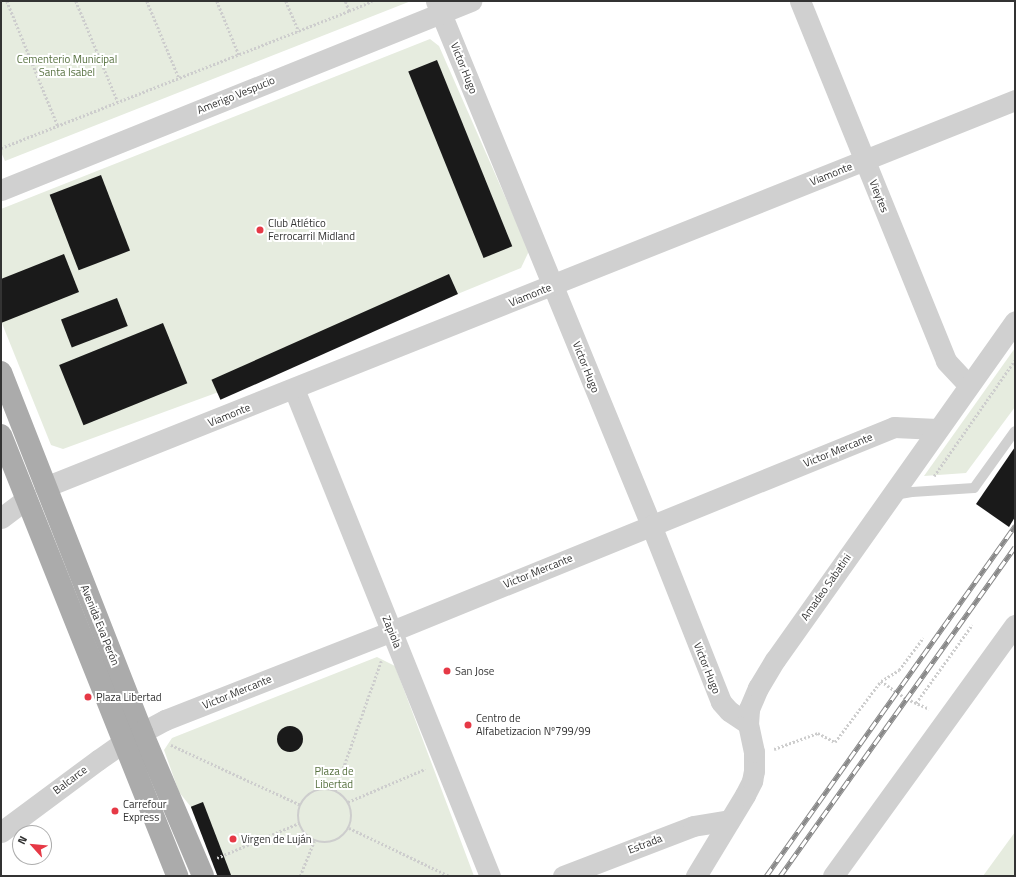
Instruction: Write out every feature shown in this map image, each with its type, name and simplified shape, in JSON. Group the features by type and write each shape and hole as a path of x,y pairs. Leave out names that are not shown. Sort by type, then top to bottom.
{"main road":[{"name":"Avenida Eva Perón","path":"1,372 142,732 201,871"},
{"name":"Avenida Eva Perón","path":"1,435 177,876"}],"street":[{"name":"Amerigo Vespucio","path":"1,190 439,7 471,1"},
{"name":"Vieytes","path":"800,1 946,361 968,385"},
{"name":"Victor Hugo","path":"439,7 651,525 721,702 729,711 748,724"},
{"name":"Viamonte","path":"45,487 553,286 1015,100"},
{"name":"Amadeo Sabatini","path":"696,876 752,781 754,771 754,752 748,724 750,709 758,688 775,660 968,385 1015,321"},
{"name":"Zapiola","path":"294,389 392,631 442,761 490,876"},
{"name":"Victor Mercante","path":"142,732 165,720 392,631 894,428 937,429"},
{"path":"1,518 26,499"},
{"path":"833,876 1015,625"},
{"name":"Balcarce","path":"1,832 124,742 142,732"},
{"name":"Estrada","path":"563,876 693,826 730,820"}],"lane":[{"path":"890,496 924,491 974,488 1015,431"}],"path":[{"path":"7,1 58,126"},
{"path":"76,1 118,102"},
{"path":"147,1 179,78"},
{"path":"217,1 239,55"},
{"path":"286,1 299,31"},
{"path":"345,1 349,11"},
{"path":"1,148 239,55 372,1"},
{"path":"924,491 1015,360"},
{"path":"916,703 972,626"},
{"path":"754,752 777,748 818,733 835,742 881,681 899,670 923,638"},
{"path":"335,791 381,660"},
{"path":"881,681 916,703 947,719"},
{"path":"142,732 301,804"},
{"path":"348,802 442,761"},
{"path":"326,789 335,791 348,802 352,819 349,828 337,841 328,843 314,841 304,834 298,817 301,804 309,794 317,790 326,789"},
{"path":"201,871 299,823"},
{"path":"349,828 449,876"},
{"path":"300,876 314,841"}],"green space":[{"name":"Cementerio Municipal Santa Isabel","path":"1,1 411,1 5,161 1,152"},
{"name":"Club Atlético Ferrocarril Midland","path":"430,39 439,46 529,251 521,268 216,393 63,449 51,445 1,321 1,209"},
{"path":"1015,348 1015,407 966,473 924,476"},
{"name":"Plaza de Libertad","path":"377,657 395,666 474,876 219,876 191,807 179,792 164,750 172,738"},
{"path":"1015,832 1015,876 983,876"}],"building":[{"path":"437,60 512,246 484,258 408,72"},
{"path":"101,175 130,251 79,270 50,195"},
{"path":"64,254 79,292 1,323 1,279"},
{"path":"449,274 458,294 220,400 211,380"},
{"path":"117,298 128,326 72,348 61,320"},
{"path":"163,323 187,383 84,425 59,365"},
{"path":"1015,447 1015,517 1009,527 976,504"},
{"path":"290,726 299,730 303,739 299,748 290,752 281,748 277,739 281,730"},
{"path":"203,802 231,876 217,876 191,807"}],"railway":[{"path":"766,876 1015,526"},
{"path":"780,876 1015,547"}],"place":[{"name":"Club Atlético Ferrocarril Midland","path":"260,230"},
{"name":"San Jose","path":"447,671"},
{"name":"Plaza Libertad","path":"88,697"},
{"name":"Centro de Alfabetizacion Nº799/99","path":"468,725"},
{"name":"Carrefour Express","path":"115,811"},
{"name":"Virgen de Luján","path":"233,839"}]}
